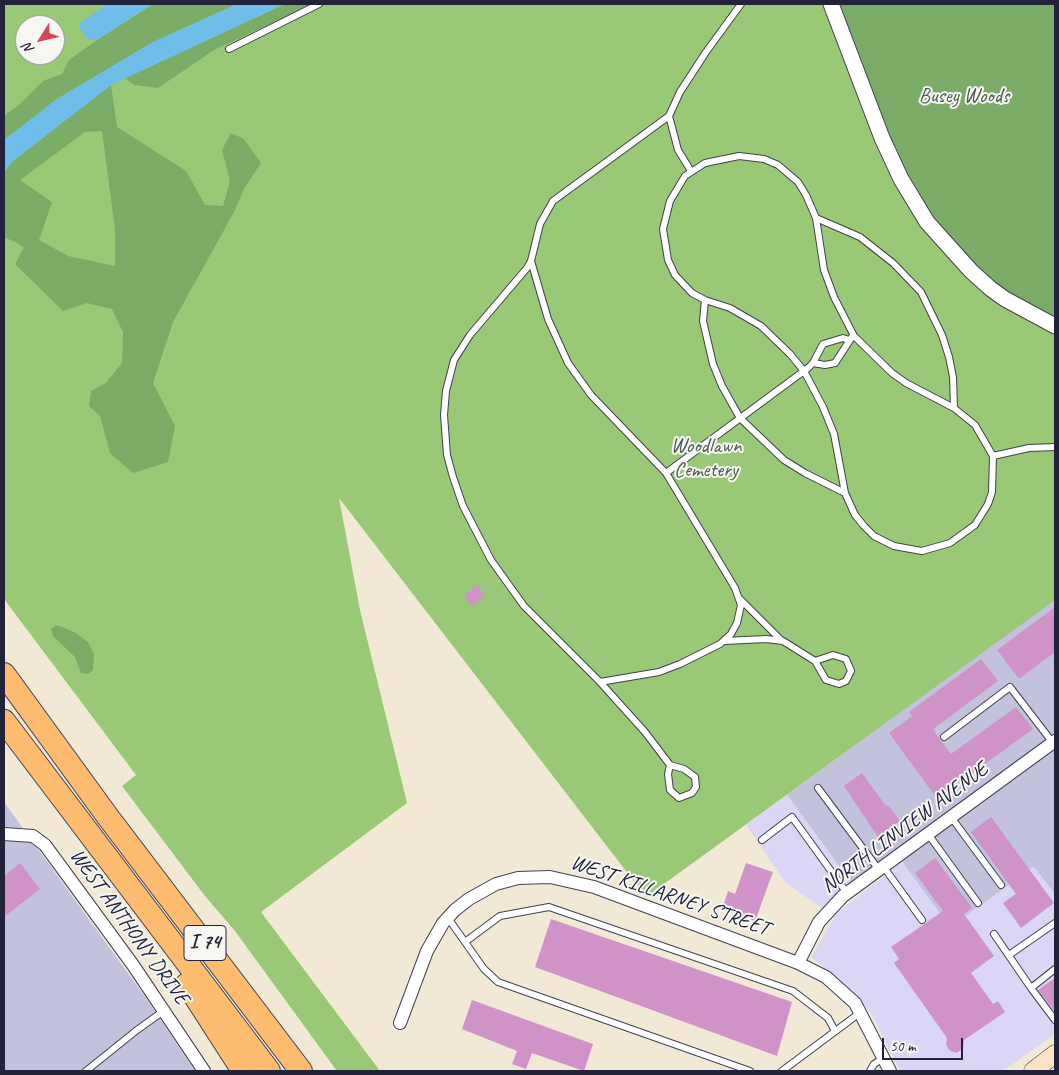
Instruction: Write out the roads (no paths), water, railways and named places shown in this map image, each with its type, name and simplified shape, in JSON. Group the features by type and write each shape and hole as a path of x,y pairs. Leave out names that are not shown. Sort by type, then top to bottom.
{"highway":[{"name":"I 74","path":"4,674 108,817 300,1071"},
{"name":"I 74","path":"4,721 269,1071"},
{"path":"108,817 179,892 318,1071"},
{"path":"112,865 243,1071"}],"main road":[{"path":"1032,1071 1055,1054"}],"street":[{"path":"832,4 882,138 901,179 924,216 971,272 991,289 1005,299 1055,326"},
{"name":"NORTH LINVIEW AVENUE","path":"798,963 819,922 847,893 1054,742"},
{"name":"WEST ANTHONY DRIVE","path":"4,834 33,836 45,845 165,1010 204,1071"},
{"name":"WEST KILLARNEY STREET","path":"400,1023 427,950 448,918 469,899 496,884 518,878 550,877 594,887 798,963 826,977 861,1012 890,1071"}],"lane":[{"path":"229,49 319,4"},
{"path":"670,765 668,774 670,790 679,798 692,793 696,787 695,777 684,769 670,765 645,732 600,682 524,606 502,576 476,534 463,506 447,455 444,415 446,391 454,360 470,335 509,292 531,261 540,224 553,201 669,116 700,60 740,4"},
{"path":"669,116 678,150 691,171"},
{"path":"739,156 764,159 778,165 798,182 806,194 816,218 819,246 828,279 851,338 906,383 954,408 975,425 993,456 992,492 983,514 961,537 935,548 909,550 885,543 864,526 855,515 846,494 834,434 804,371 790,354 761,326 730,308 705,300 692,293 676,276 668,260 664,241 664,217 678,185 691,171 705,163 724,157 739,156"},
{"path":"816,218 860,237 893,263 921,292 942,335 949,357 953,377 954,408"},
{"path":"531,261 548,319 568,363 591,394 666,473 739,598 783,641 815,661 821,673 832,683 839,684 850,676 850,665 841,656 833,655 815,661"},
{"path":"705,300 703,322 711,358 722,386 740,418 784,460 846,494"},
{"path":"666,473 804,371 814,362 823,344 851,338"},
{"path":"814,362 825,365 835,363 842,355 851,338"},
{"path":"993,456 1029,448 1055,447"},
{"path":"724,642 736,623 741,610 739,598"},
{"path":"600,682 666,669 700,655 724,642 766,639 783,641"},
{"path":"944,737 1010,687 1054,742"},
{"path":"818,788 922,920"},
{"path":"762,840 792,817 847,893"},
{"path":"951,817 1001,884"},
{"path":"928,834 978,903"},
{"path":"465,942 500,916 550,907 793,991 828,1018 835,1031"},
{"path":"448,918 484,969 498,982 750,1071"},
{"path":"1008,955 1055,923"},
{"path":"994,934 1055,1020"},
{"path":"1031,988 1055,969"},
{"path":"86,1071 165,1010"},
{"path":"782,1071 861,1012"},
{"path":"870,1071 874,1064 884,1058"}],"water":[{"path":"107,4 153,4 97,40 88,39 79,28 79,24"},
{"path":"237,4 285,4 111,85 13,161 4,172 4,140 57,99 153,42"}],"park label":[{"name":"Busey Woods","path":"964,96"},
{"name":"Woodlawn Cemetery","path":"706,458"}]}
